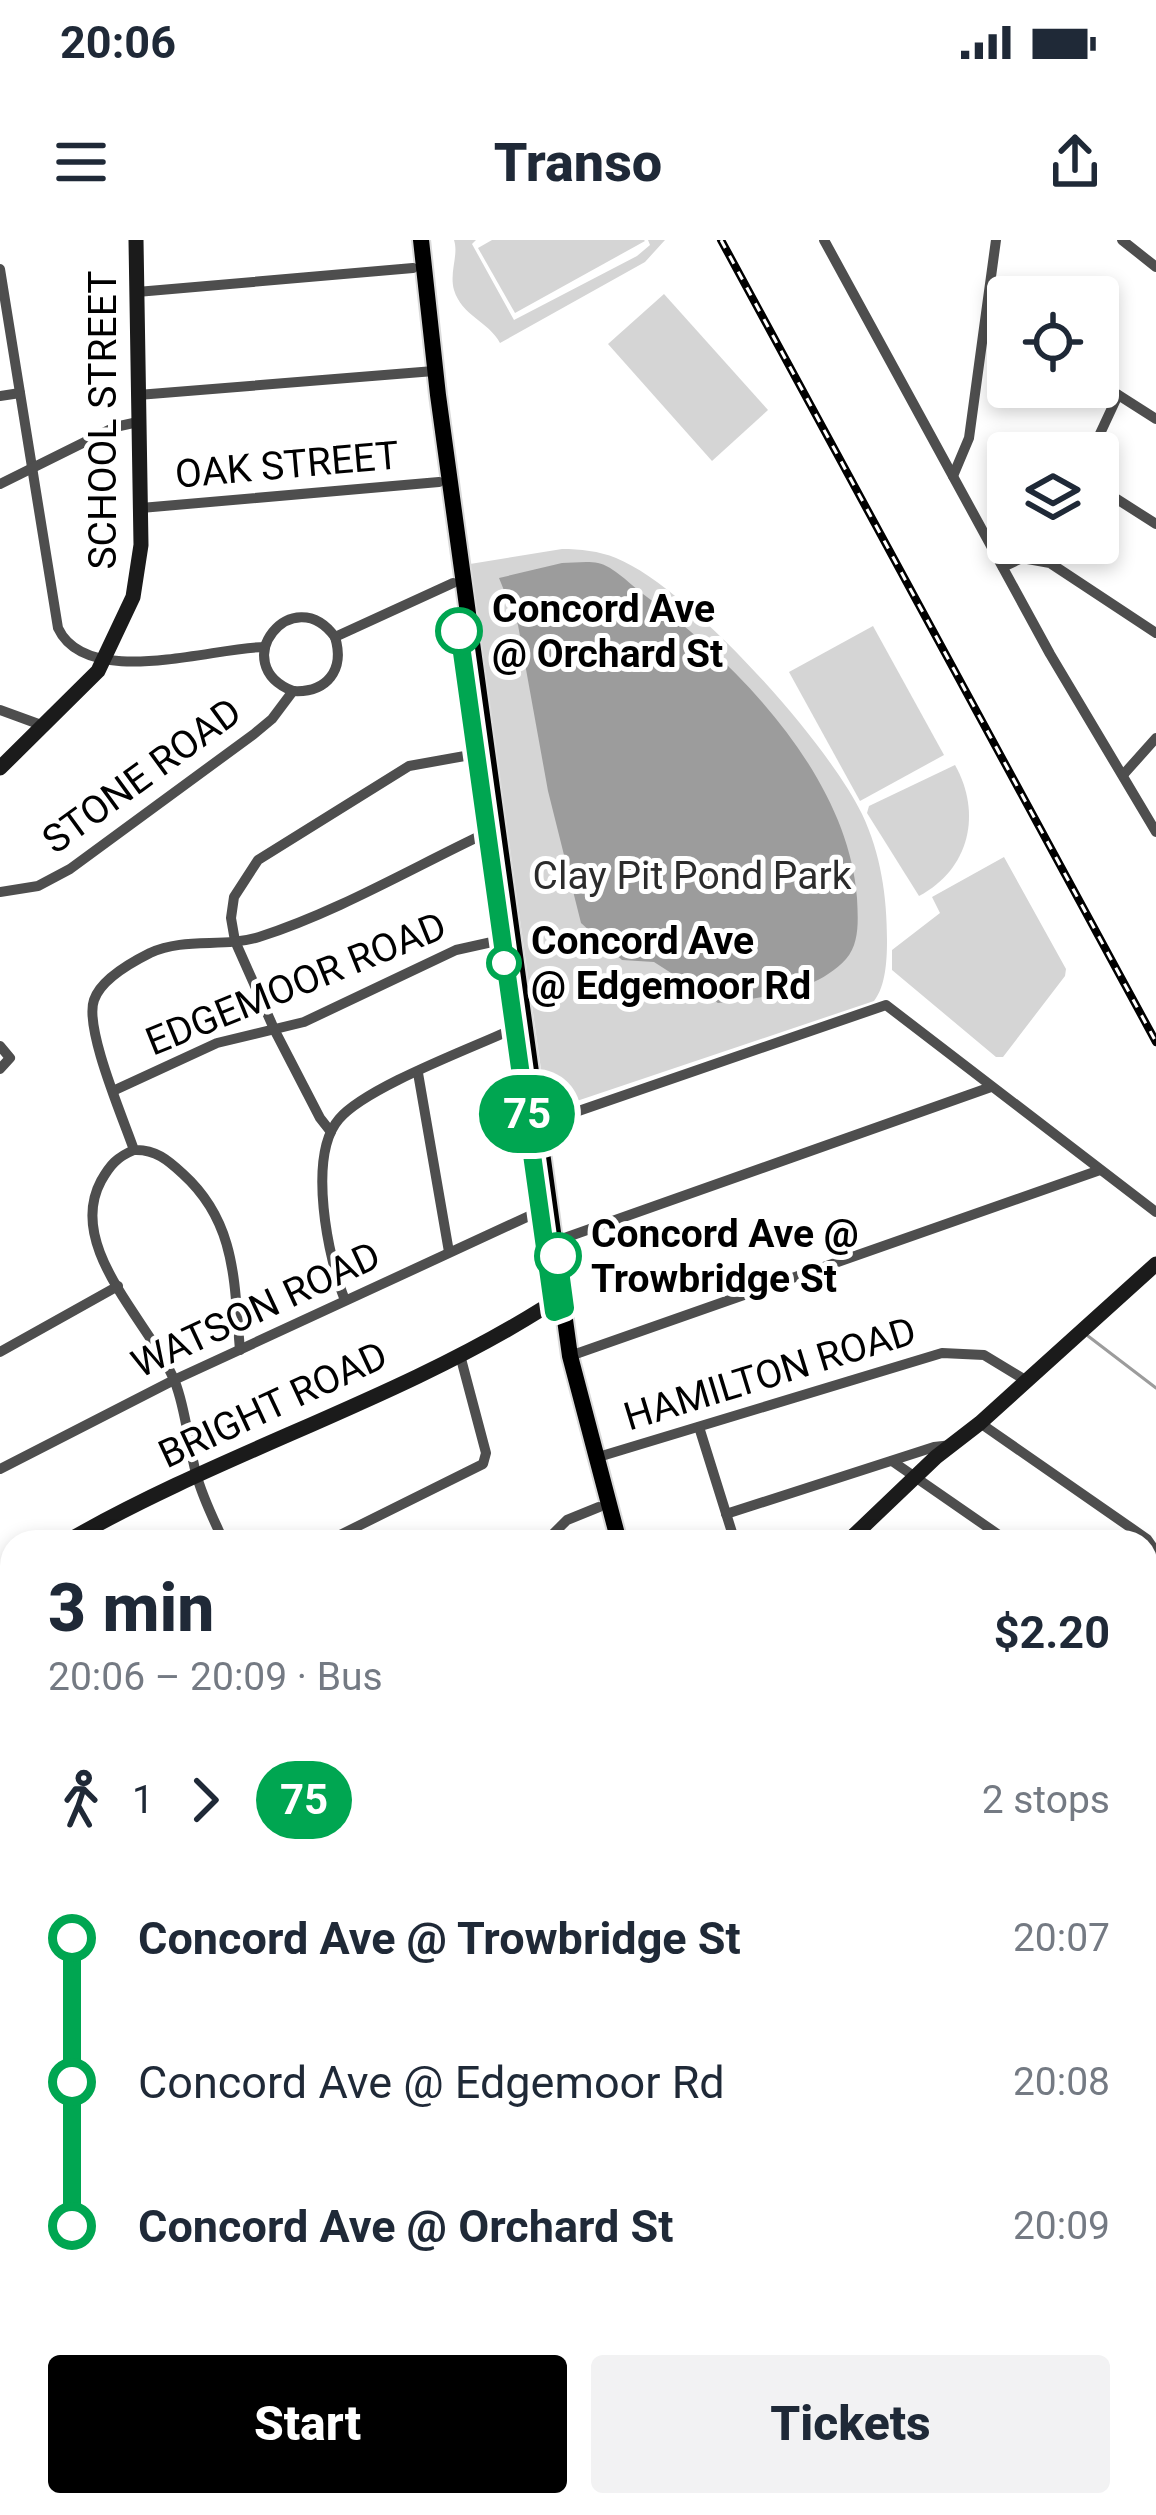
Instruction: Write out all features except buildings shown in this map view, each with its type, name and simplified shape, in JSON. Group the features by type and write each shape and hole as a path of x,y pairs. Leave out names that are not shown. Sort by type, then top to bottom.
{"main road":[{"path":"410,240 565,1356 606,1530"},
{"path":"421,240 439,482 481,753"},
{"path":"565,1356 617,1530"}],"street":[{"name":"SCHOOL STREET","path":"0,768 86,686 107,657 133,597 139,573 141,508 136,240"},
{"path":"824,240 1003,567 1156,832"},
{"path":"952,476 968,438 996,240"},
{"path":"1122,240 1156,267"},
{"path":"137,292 413,268"},
{"path":"0,269 58,628 71,646 149,663 265,646"},
{"path":"138,395 429,371"},
{"path":"0,396 20,394"},
{"path":"1119,396 1156,419"},
{"path":"0,484 115,427 138,422"},
{"name":"OAK STREET","path":"141,508 439,482"},
{"path":"1119,500 1156,524"},
{"path":"1003,567 1022,558 1050,563 1156,632"},
{"path":"293,691 270,674 265,646 274,628 292,618 318,621 335,638 453,584"},
{"name":"STONE ROAD","path":"0,892 38,886 70,868 254,734 293,691 316,689 332,677 339,657 335,638"},
{"path":"0,710 44,726"},
{"path":"1123,776 1156,737"},
{"path":"332,1132 275,1031 235,941 234,897 258,860 409,766 481,753"},
{"path":"134,1150 94,1029 93,1001 100,988 152,952 174,945 235,941 295,924 492,831"},
{"name":"EDGEMOOR ROAD","path":"115,1090 217,1043 275,1031 341,1006 456,950 506,939"},
{"path":"533,1126 886,1006 1156,1212"},
{"path":"345,1300 332,1265 323,1207 323,1177 339,1119 418,1073 518,1027"},
{"path":"0,1046 10,1058 0,1069"},
{"path":"418,1073 449,1252"},
{"path":"551,1243 992,1087"},
{"path":"219,1530 196,1476 174,1381 118,1286 90,1218 94,1193 109,1166 134,1150 159,1154 178,1169 218,1217 237,1283 240,1350"},
{"path":"565,1356 1100,1170"},
{"name":"WATSON ROAD","path":"0,1469 174,1381 545,1209"},
{"path":"860,1530 1156,1264"},
{"path":"0,1352 118,1286"},
{"name":"BRIGHT ROAD","path":"90,1530 509,1330 544,1322 560,1310"},
{"name":"HAMILTON ROAD","path":"596,1458 942,1353 984,1355 1027,1381"},
{"path":"351,1530 473,1471 484,1460 460,1355"},
{"path":"980,1423 1134,1530"},
{"path":"699,1427 731,1530"},
{"path":"726,1514 952,1444"},
{"path":"892,1461 983,1530"},
{"path":"557,1530 567,1520 599,1507"}],"green space":[{"path":"454,240 476,240 472,244 514,320 637,256 650,245 648,240 665,240 645,262 500,343 458,299 453,283"},
{"path":"492,240 645,241 515,313 478,248"},
{"path":"664,294 768,410 712,461 608,344"},
{"name":"Clay Pit Pond Park","path":"562,549 610,556 646,575 717,633 788,709 844,784 869,829 882,876 887,940 883,980 874,1001 559,1107 545,1098 470,564"},
{"path":"873,626 944,755 860,801 789,672"},
{"path":"955,765 968,802 966,838 950,871 919,896 867,813 869,806"},
{"path":"1004,857 1066,969 1003,1057 996,1057 892,970 892,950 940,913 932,897"}],"shaded area":[{"name":"Clay Pit Pond Park","path":"562,563 604,565 679,622 750,689 810,767 833,809 849,853 857,898 854,946 846,959 819,980 786,992 718,1003 654,962 622,960 581,923 548,791 518,625 499,578"}],"waterway":[{"path":"1088,1336 1156,1388"}],"railway":[{"path":"721,240 1156,1042"}],"bus line":[{"name":"75","path":"459,631 554,1312 565,1308 558,1256"}],"place":[{"name":"Concord Ave @ Orchard St","path":"459,631"},
{"name":"Concord Ave @ Edgemoor Rd","path":"504,963"},
{"name":"Concord Ave @ Trowbridge St","path":"558,1256"}]}
